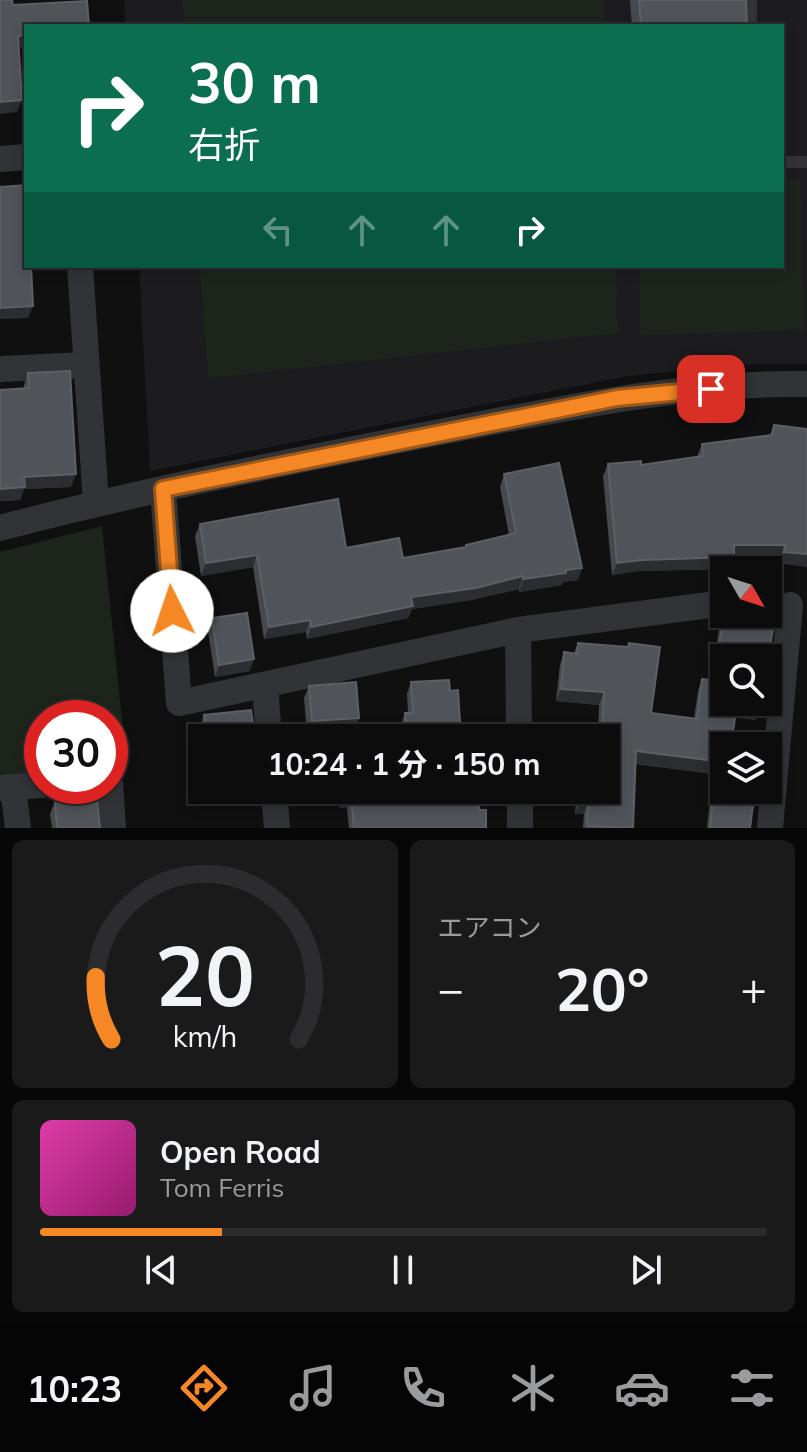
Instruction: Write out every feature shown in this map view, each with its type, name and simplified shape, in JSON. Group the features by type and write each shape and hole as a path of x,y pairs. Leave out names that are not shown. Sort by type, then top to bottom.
{"street":[{"path":"0,159 24,157"},
{"path":"80,268 96,503"},
{"path":"0,369 86,365"},
{"path":"0,528 96,503 617,398 774,383 807,384"},
{"path":"163,489 179,703 518,630 710,605"},
{"path":"770,828 788,606"},
{"path":"518,630 519,724"},
{"path":"265,686 268,724"},
{"path":"7,787 18,828"},
{"path":"111,804 113,828"},
{"path":"275,804 277,828"},
{"path":"520,804 520,828"}],"lane":[{"path":"751,0 751,24"},
{"path":"784,162 807,162"}],"shaded area":[{"path":"124,0 807,0 807,364 753,364 628,376 150,471 139,268 784,268 784,24 125,24"},
{"path":"182,0 605,0 606,24 184,24"},
{"path":"800,180 804,330 641,335 638,268 784,268 784,181"},
{"path":"200,268 616,268 618,333 208,378"},
{"path":"102,526 120,700 24,700 24,775 0,777 0,552"}],"building":[{"path":"0,0 12,0 13,5 87,1 89,24 24,24 24,35 18,36 22,100 0,102"},
{"path":"639,0 746,0 747,24 641,24"},
{"path":"24,185 24,268 31,268 33,306 0,308 0,187"},
{"path":"70,371 76,474 24,477 25,487 0,489 0,390 29,388 28,373"},
{"path":"774,425 807,429 807,554 784,552 785,545 734,545 734,556 617,563 608,464 641,461 641,465 703,456 702,444 772,435"},
{"path":"559,463 582,568 566,570 566,573 523,579 523,576 476,588 411,597 413,606 311,627 310,620 269,627 257,555 206,563 200,524 338,499 346,548 399,538 403,558 466,547 516,533 504,474"},
{"path":"247,613 254,659 219,665 212,618"},
{"path":"722,628 773,628 770,644 720,644"},
{"path":"578,643 628,647 629,643 660,647 651,713 697,719 702,679 710,680 710,716 735,716 733,732 710,732 710,760 636,751 633,828 587,826 588,804 620,804 620,724 603,724 604,692 561,689 564,652 577,654"},
{"path":"449,680 450,691 458,690 460,724 406,724 405,713 413,713 411,682"},
{"path":"356,682 359,718 312,721 309,686"},
{"path":"251,710 253,724 205,724 204,715"},
{"path":"55,804 98,804 100,828 57,828"},
{"path":"352,804 479,804 479,810 486,810 486,828 354,828"},
{"path":"712,804 753,804 750,828 710,828"}],"route":[{"path":"172,611 163,489 617,398 711,389"}]}
